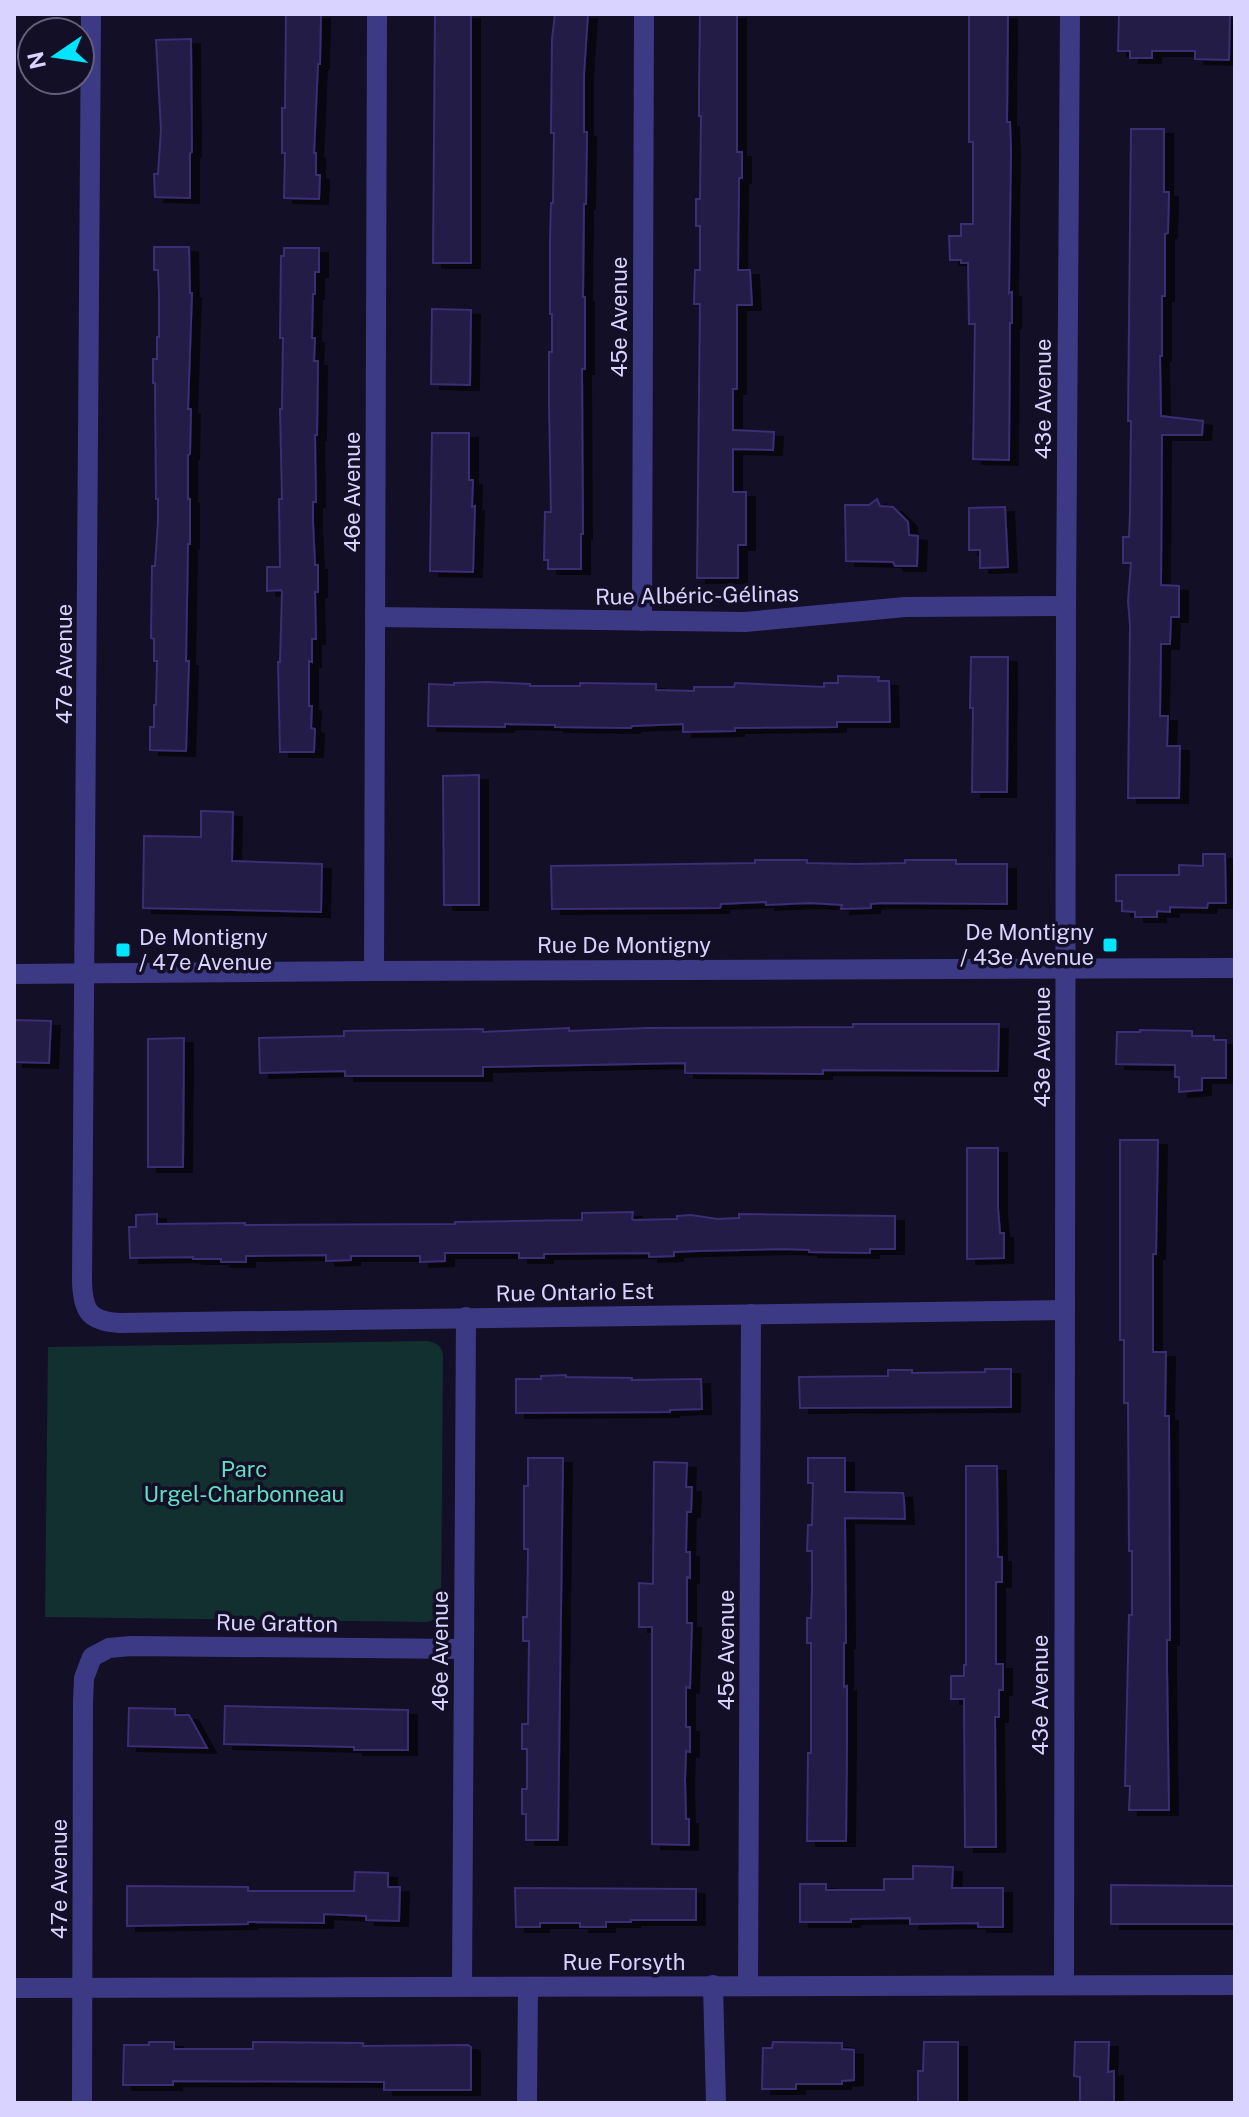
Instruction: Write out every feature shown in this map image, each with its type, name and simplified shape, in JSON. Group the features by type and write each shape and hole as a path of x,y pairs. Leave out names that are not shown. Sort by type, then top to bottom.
{"street":[{"name":"47e Avenue","path":"89,1314 83,1300 82,1282 91,14"},
{"name":"46e Avenue","path":"374,971 377,14"},
{"name":"45e Avenue","path":"642,621 644,14"},
{"name":"43e Avenue","path":"1064,1984 1070,14"},
{"name":"Rue Albéric-Gélinas","path":"375,617 745,622 905,607 1066,606"},
{"name":"Rue De Montigny","path":"14,974 1235,968"},
{"name":"Rue Ontario Est","path":"89,1314 101,1322 119,1323 1065,1310"},
{"name":"45e Avenue","path":"748,1985 751,1314"},
{"name":"46e Avenue","path":"462,1986 466,1317"},
{"name":"Rue Gratton","path":"92,1657 109,1648 131,1646 464,1649"},
{"name":"47e Avenue","path":"82,2103 83,1703 84,1678 92,1657"},
{"path":"713,1985 716,2103"},
{"name":"Rue Forsyth","path":"14,1988 1235,1985"},
{"path":"527,2103 528,1987"}],"green space":[{"name":"Parc Urgel-Charbonneau","path":"427,1341 438,1346 443,1356 441,1612 434,1620 45,1617 48,1347"}],"building":[{"path":"286,14 321,14 314,153 316,175 320,175 319,199 284,198 282,108 285,108"},
{"path":"435,14 471,14 471,263 433,263"},
{"path":"555,14 588,14 584,74 584,132 587,132 581,569 548,569 548,560 544,560 545,512 551,512 549,352 552,352 550,241 554,133 551,133 552,39"},
{"path":"700,14 737,14 737,152 742,152 738,270 750,270 752,305 737,305 737,389 733,389 733,430 774,432 773,450 733,449 733,492 746,492 746,545 738,545 738,578 697,578 700,304 694,304 695,270 700,270 700,226 696,226 696,199 700,199"},
{"path":"969,14 1008,14 1007,122 1010,122 1011,150 1009,293 1012,292 1009,460 973,459 975,324 969,324 968,263 950,260 949,236 961,236 961,224 973,224 973,142 969,142"},
{"path":"1119,14 1230,14 1229,60 1195,59 1195,51 1152,51 1152,58 1130,58 1130,51 1118,51"},
{"path":"191,39 190,198 155,197 154,174 158,174 161,130 156,40"},
{"path":"1131,129 1164,129 1164,192 1169,192 1165,296 1162,296 1161,416 1203,421 1202,435 1162,435 1161,585 1179,586 1179,617 1171,617 1170,644 1161,644 1160,716 1168,716 1167,746 1180,746 1179,798 1128,798 1128,601 1131,563 1123,563 1123,537 1129,537 1130,512"},
{"path":"154,247 189,247 192,293 188,409 191,409 186,751 150,750 150,727 154,727 156,705 157,661 154,661 154,639 151,638 152,566 155,566 158,521 153,359 157,359 159,337 159,293 158,270 154,270"},
{"path":"284,248 319,248 319,272 315,272 313,294 312,338 315,338 314,361 318,361 313,522 318,592 315,592 316,639 312,639 312,662 309,661 309,706 312,706 311,728 315,729 314,752 280,752 278,662 282,592 267,591 267,567 280,567 281,256 284,256"},
{"path":"432,309 471,310 470,385 431,384"},
{"path":"432,433 469,433 469,480 473,480 472,507 475,506 473,572 430,571"},
{"path":"877,499 880,506 893,507 908,522 909,535 918,536 917,566 846,561 845,505 869,505"},
{"path":"1005,507 1008,567 980,568 980,550 969,550 969,508"},
{"path":"971,657 1008,657 1007,792 972,792"},
{"path":"838,676 879,677 878,681 889,681 890,722 837,722 837,727 683,732 683,724 631,728 505,724 505,727 428,726 429,684 656,684 656,690 694,691 694,687 734,687 735,683 824,687 824,683 838,683"},
{"path":"479,775 479,905 444,905 443,776"},
{"path":"201,811 233,812 232,861 322,864 321,912 143,908 144,836 201,837"},
{"path":"1203,854 1225,854 1226,903 1208,903 1207,908 1170,907 1170,912 1157,911 1157,917 1135,917 1135,912 1122,911 1122,901 1116,901 1116,875 1179,875 1179,865 1203,866"},
{"path":"755,860 856,864 956,860 956,864 1007,864 1007,904 882,903 871,904 871,908 841,909 842,905 766,905 766,902 721,904 720,908 552,909 551,866 755,863"},
{"path":"14,1020 51,1021 49,1063 14,1062"},
{"path":"853,1024 999,1024 998,1071 685,1073 685,1063 483,1067 483,1076 345,1076 345,1071 260,1073 259,1038 344,1036 344,1031 483,1029 483,1032 569,1028 569,1031 853,1027"},
{"path":"1192,1031 1192,1036 1214,1036 1214,1040 1226,1040 1226,1078 1202,1078 1202,1090 1179,1092 1175,1065 1116,1064 1117,1032"},
{"path":"184,1038 183,1167 148,1167 148,1039"},
{"path":"1120,1140 1158,1140 1153,1352 1166,1352 1165,1416 1169,1416 1169,1810 1129,1810 1130,1786 1125,1786 1132,1551 1129,1551 1128,1403 1124,1403 1124,1340 1120,1340"},
{"path":"967,1148 998,1148 998,1208 1000,1233 1004,1233 1004,1258 967,1259"},
{"path":"633,1212 634,1220 677,1219 677,1216 691,1215 739,1218 739,1214 895,1216 895,1249 870,1249 870,1253 783,1249 699,1251 649,1257 649,1253 544,1254 544,1258 519,1258 519,1253 445,1253 445,1261 420,1262 420,1256 351,1256 351,1260 326,1261 326,1255 246,1256 246,1262 193,1257 130,1258 129,1227 136,1227 136,1215 157,1214 157,1224 455,1224 582,1220 582,1213"},
{"path":"985,1369 1011,1369 1011,1407 800,1408 799,1377 888,1376 888,1370 912,1370 912,1373 985,1372"},
{"path":"566,1375 632,1380 701,1379 702,1409 516,1413 516,1379"},
{"path":"528,1458 563,1458 558,1840 526,1840 526,1814 522,1814 522,1789 527,1789 527,1749 522,1749 522,1724 528,1724 529,1641 523,1641 523,1617 527,1617 528,1549 524,1549 524,1486 528,1486"},
{"path":"808,1458 845,1458 845,1492 903,1493 904,1499 905,1519 845,1518 846,1841 807,1841 811,1643 807,1643 807,1618 811,1618 812,1551 807,1551 808,1525 812,1525 813,1483 808,1483"},
{"path":"654,1462 687,1463 686,1487 692,1487 691,1512 687,1512 686,1552 690,1552 687,1623 692,1623 690,1688 686,1687 686,1727 690,1727 685,1780 689,1845 652,1844 652,1627 639,1627 639,1583 653,1584"},
{"path":"966,1466 997,1466 998,1557 1002,1557 1002,1582 996,1582 996,1664 1003,1664 1003,1690 999,1690 999,1717 995,1717 996,1847 965,1847 964,1699 951,1699 951,1676 964,1676 966,1665"},
{"path":"225,1706 408,1710 408,1750 224,1744"},
{"path":"129,1708 175,1709 175,1715 189,1715 207,1748 128,1746"},
{"path":"913,1866 953,1867 952,1888 1003,1888 1003,1927 978,1927 978,1923 910,1924 910,1918 800,1922 800,1884 826,1884 826,1890 884,1890 884,1879 913,1879"},
{"path":"355,1872 388,1873 388,1887 400,1887 399,1921 324,1914 324,1923 127,1926 127,1886 354,1891"},
{"path":"1111,1885 1235,1886 1235,1924 1111,1924"},
{"path":"515,1888 696,1889 696,1920 631,1920 606,1922 606,1927 580,1927 580,1923 540,1923 540,1927 516,1927"},
{"path":"149,2042 174,2042 174,2049 253,2049 253,2042 363,2043 363,2046 468,2045 471,2047 471,2090 384,2090 384,2082 173,2081 173,2085 123,2085 124,2045 149,2045"},
{"path":"773,2042 842,2043 842,2049 854,2050 854,2080 842,2081 842,2084 796,2084 796,2089 762,2089 763,2048 772,2048"},
{"path":"924,2042 958,2042 958,2103 918,2103 918,2071 923,2071"},
{"path":"1075,2042 1109,2042 1108,2072 1114,2071 1114,2103 1080,2103 1080,2077 1074,2076"}],"place":[{"name":"De Montigny / 43e Avenue","path":"1110,945"},
{"name":"De Montigny / 47e Avenue","path":"123,950"}]}
